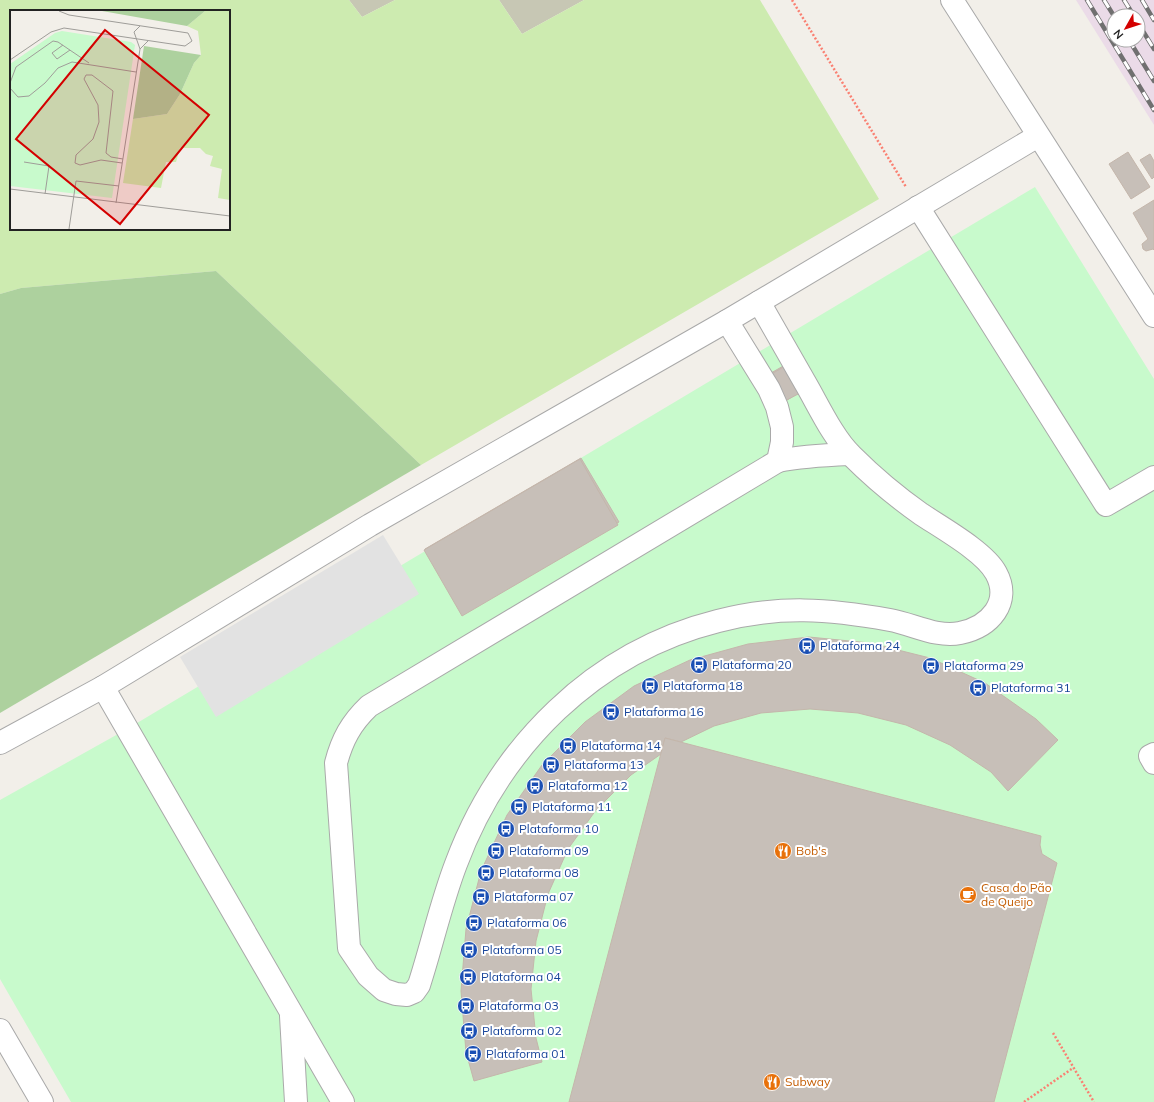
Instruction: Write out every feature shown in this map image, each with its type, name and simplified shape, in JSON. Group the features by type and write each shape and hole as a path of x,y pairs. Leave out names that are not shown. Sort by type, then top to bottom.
{"street":[{"path":"952,0 1154,316"},
{"path":"0,743 103,687 370,525 727,321 1038,136"},
{"path":"918,207 1106,506 1154,477"},
{"path":"759,302 826,420 849,454 867,471 918,511 985,559 996,573 1003,591 999,608 989,619 978,627 963,633 945,635 904,623 824,610 786,610 750,614 717,621 676,633 638,650 572,695 541,726 513,758 489,795 472,827 456,863 443,901 419,985 414,992 407,995 396,994 381,988 368,976 349,948 336,763 340,747 357,718 369,706 778,461 811,455 849,454"},
{"path":"727,321 769,389 777,407 782,427 782,442 778,461"},
{"path":"103,687 343,1102"},
{"path":"1154,754 1150,756 1154,763"},
{"path":"290,1011 296,1102"},
{"path":"0,1030 42,1102"}],"path":[{"path":"792,0 918,207"},
{"path":"1053,1033 1094,1102"},
{"path":"1024,1102 1074,1068"}],"shaded area":[{"path":"349,0 395,0 362,17"},
{"path":"499,0 584,0 522,34"},
{"path":"1076,0 1154,0 1154,125"},
{"path":"383,535 419,594 216,717 180,657"}],"green space":[{"path":"0,0 349,0 362,17 395,0 499,0 522,34 584,0 760,0 879,199 421,465 216,271 21,288 0,294"},
{"path":"1035,187 1154,379 1154,1102 71,1102 0,979 0,800 127,729"},
{"path":"216,271 421,465 0,713 0,294 21,288"}],"building":[{"path":"1128,152 1150,187 1131,199 1109,164"},
{"path":"1150,154 1154,161 1154,177 1152,179 1140,160"},
{"path":"1154,200 1154,250 1146,251 1143,249 1142,244 1148,239 1133,213"},
{"path":"785,365 801,391 787,400 771,373"},
{"path":"785,366 800,393 785,401 770,375"},
{"path":"581,458 619,522 463,614 425,549"},
{"path":"580,459 618,525 462,616 424,550"},
{"path":"809,637 870,643 930,658 985,683 1036,719 1058,740 1008,791 991,772 950,745 906,725 858,713 810,709 761,713 714,726 681,742 665,738 661,754 631,775 596,810 568,849 548,894 536,941 531,989 536,1038 542,1062 474,1081 466,1052 461,991 466,929 481,871 507,815 542,765 585,722 634,686 690,660 748,644"},
{"path":"665,738 1041,836 1040,845 1042,854 1057,863 994,1102 569,1102"}],"railway":[{"path":"1087,0 1154,110"},
{"path":"1104,0 1109,8"},
{"path":"1124,0 1129,8"},
{"path":"1142,0 1154,20"},
{"path":"1146,36 1154,49"},
{"path":"1134,48 1154,81"}],"place":[{"name":"Plataforma 24","path":"807,646"},
{"name":"Plataforma 20","path":"699,665"},
{"name":"Plataforma 29","path":"931,666"},
{"name":"Plataforma 18","path":"650,686"},
{"name":"Plataforma 31","path":"978,688"},
{"name":"Plataforma 16","path":"611,712"},
{"name":"Plataforma 14","path":"568,746"},
{"name":"Plataforma 13","path":"551,765"},
{"name":"Plataforma 12","path":"535,786"},
{"name":"Plataforma 11","path":"519,807"},
{"name":"Plataforma 10","path":"506,829"},
{"name":"Plataforma 09","path":"496,851"},
{"name":"Bob's","path":"783,851"},
{"name":"Plataforma 08","path":"486,873"},
{"name":"Casa do Pão de Queijo","path":"968,895"},
{"name":"Plataforma 07","path":"481,897"},
{"name":"Plataforma 06","path":"474,923"},
{"name":"Plataforma 05","path":"469,950"},
{"name":"Plataforma 04","path":"468,977"},
{"name":"Plataforma 03","path":"466,1006"},
{"name":"Plataforma 02","path":"469,1031"},
{"name":"Plataforma 01","path":"473,1054"},
{"name":"Subway","path":"772,1082"}]}
